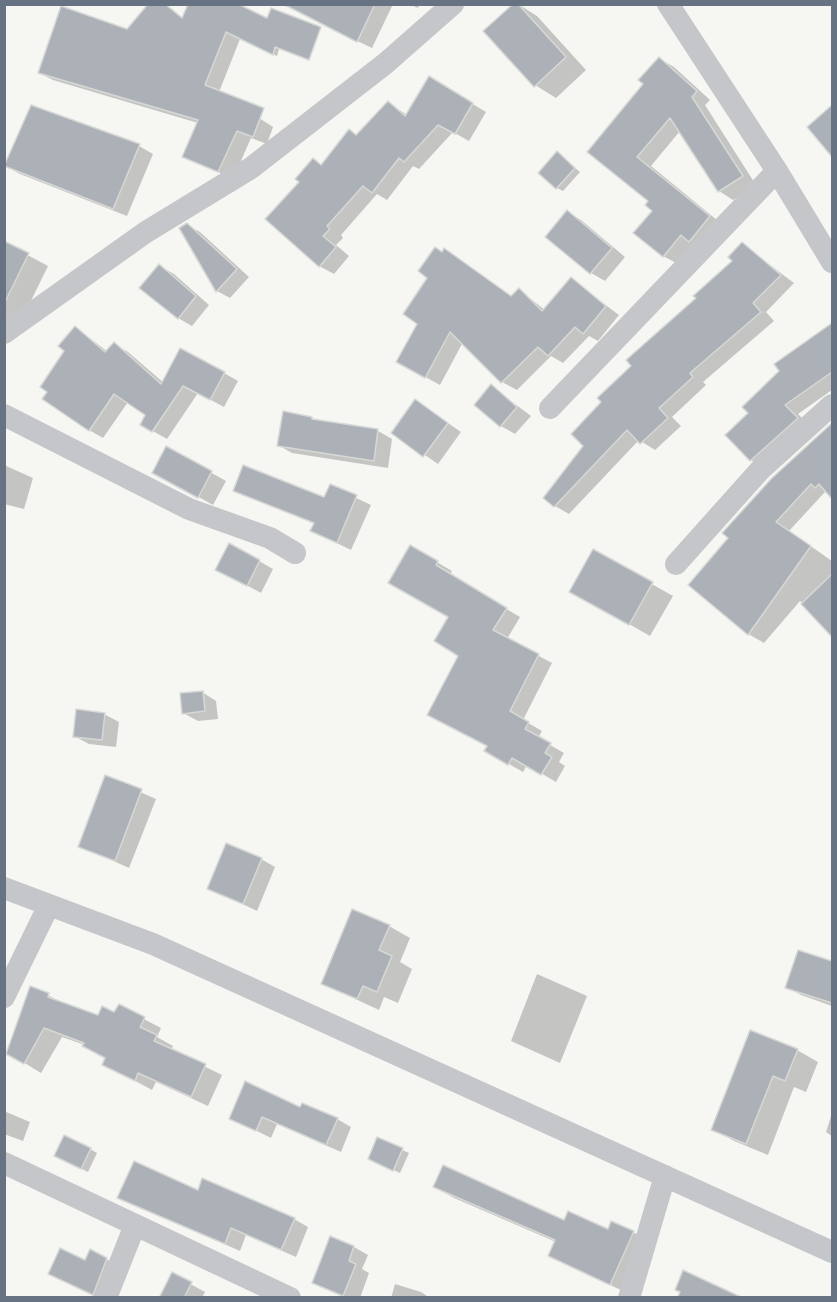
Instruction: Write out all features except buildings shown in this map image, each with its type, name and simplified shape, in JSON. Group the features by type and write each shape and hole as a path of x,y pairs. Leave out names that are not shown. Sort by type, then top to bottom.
{"street":[{"path":"4,333 146,232 251,168 386,63 453,4"},
{"path":"668,4 777,171 832,262"},
{"path":"550,408 777,171"},
{"path":"676,564 761,469 832,405"},
{"path":"4,415 189,509 270,538 295,553"},
{"path":"4,888 153,944 832,1252"},
{"path":"4,996 49,905"},
{"path":"4,1163 290,1298"},
{"path":"628,1298 665,1176"},
{"path":"106,1298 135,1225"}]}
